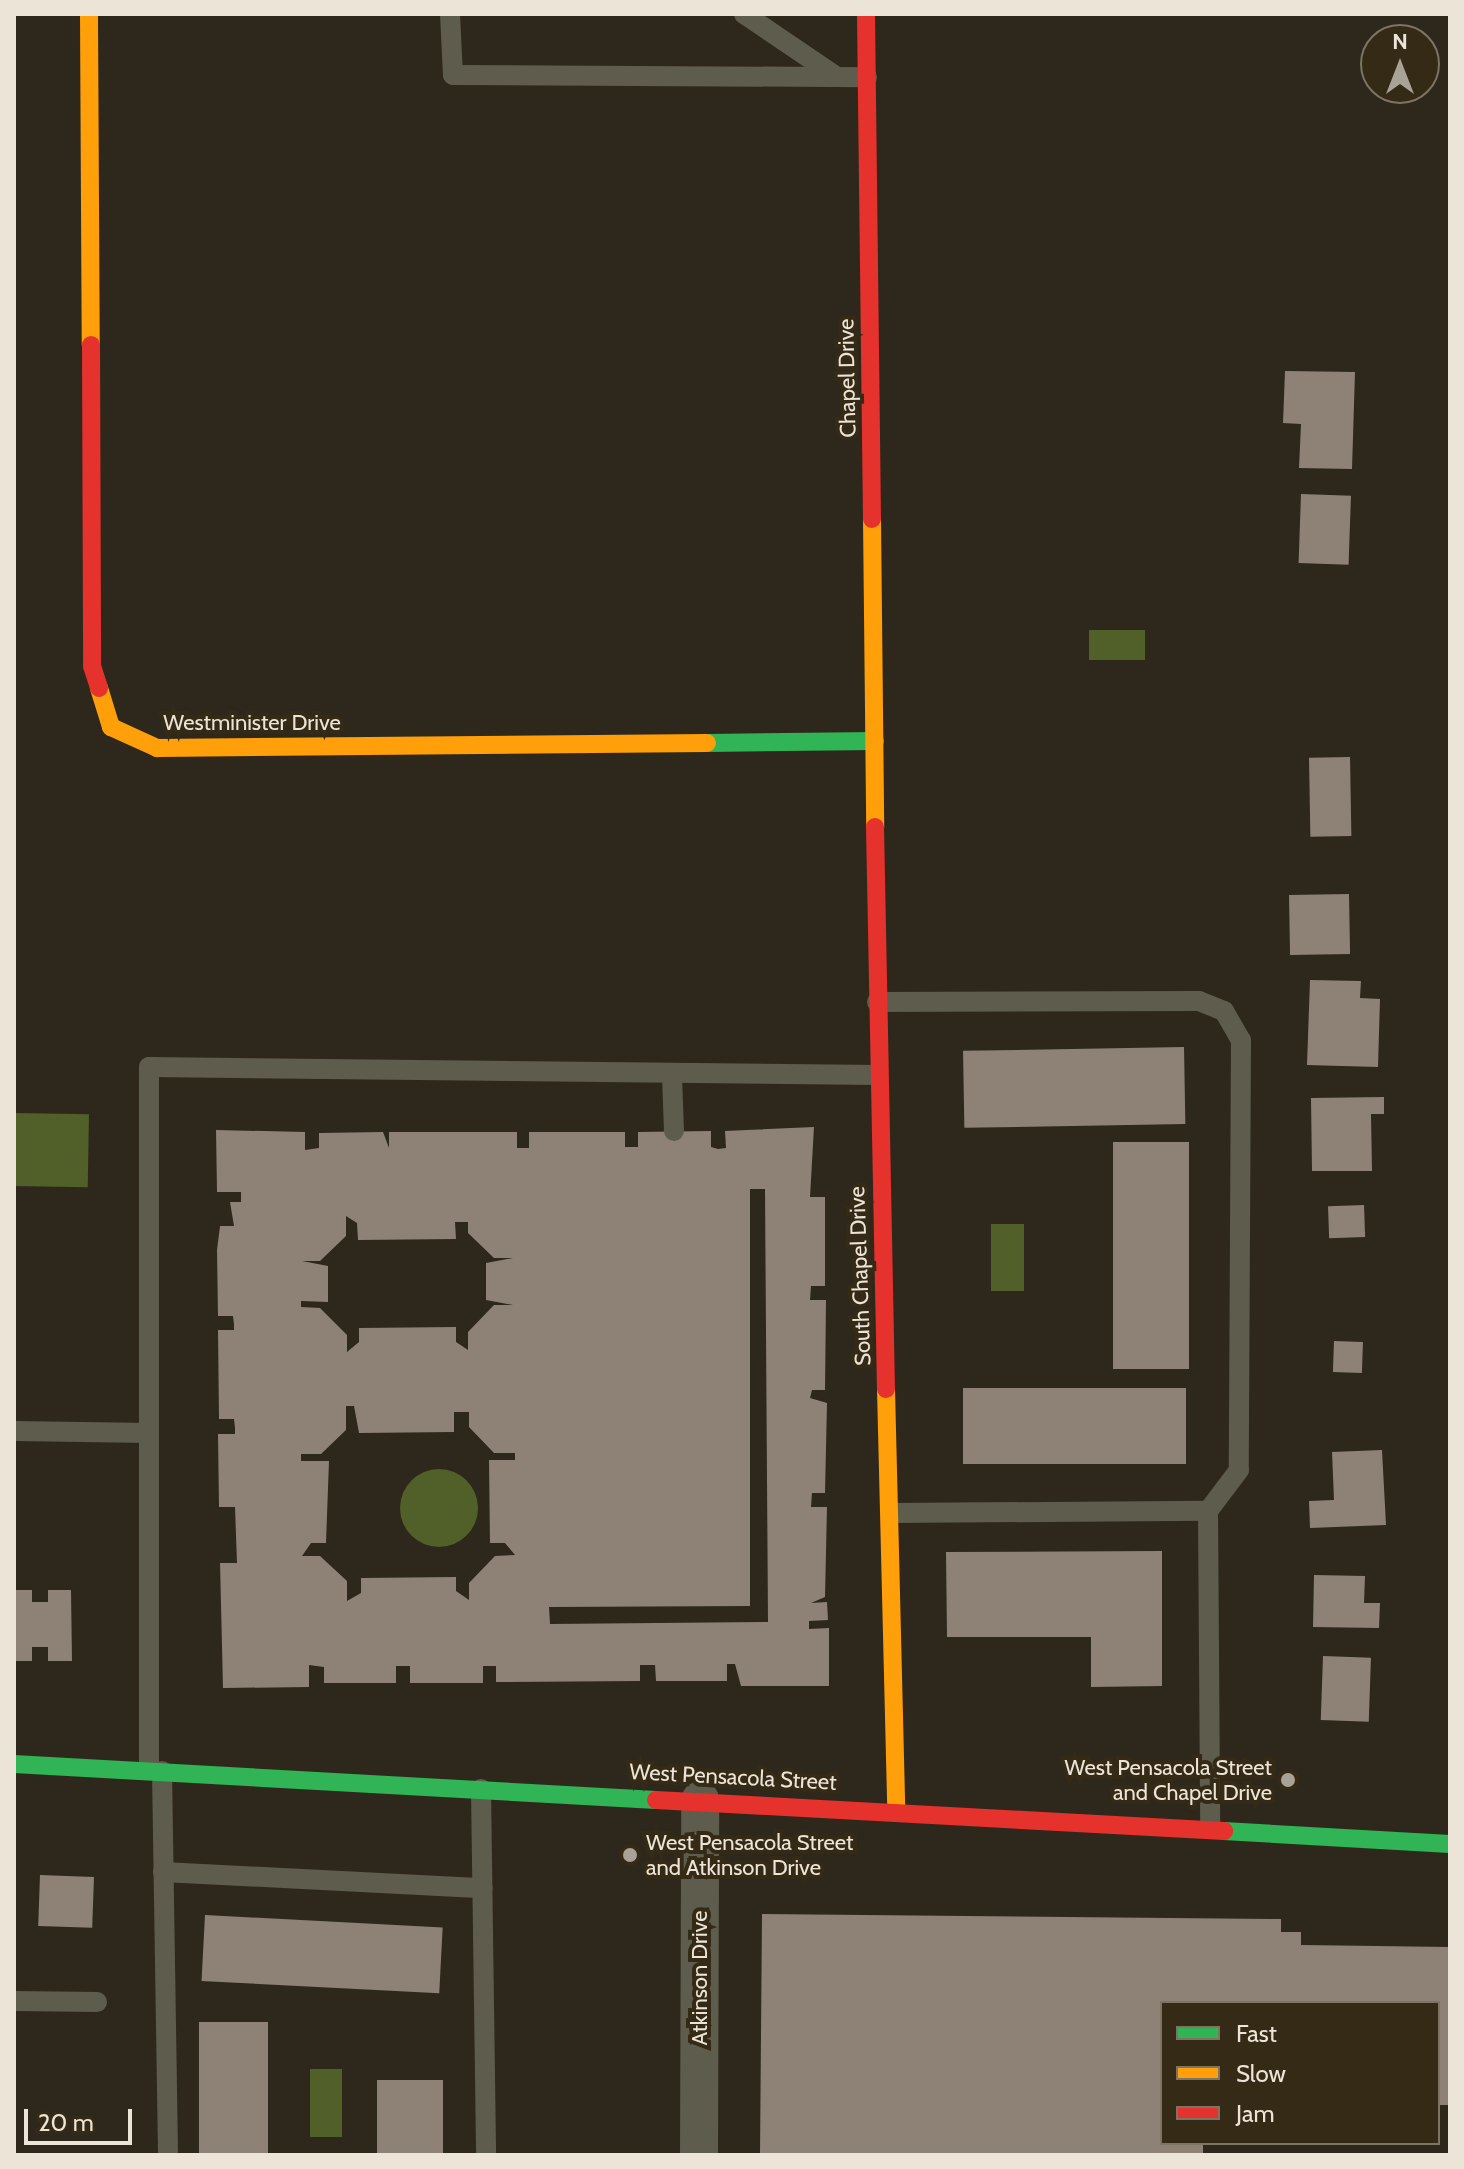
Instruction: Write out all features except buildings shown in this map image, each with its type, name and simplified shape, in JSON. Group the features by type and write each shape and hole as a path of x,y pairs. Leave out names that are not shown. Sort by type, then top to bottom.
{"street":[{"name":"Westminister Drive","path":"89,14 92,666 111,727 157,748 875,741"},
{"name":"Chapel Drive","path":"866,14 875,741"},
{"name":"South Chapel Drive","path":"875,741 878,1075 892,1513 896,1808"},
{"name":"West Pensacola Street","path":"14,1764 896,1808 1450,1844"},
{"name":"Atkinson Drive","path":"699,2155 700,1800"}],"lane":[{"path":"450,14 453,75 867,77"},
{"path":"744,14 837,77"},
{"path":"877,1002 1199,1001 1224,1011 1241,1040 1239,1470 1208,1511 1210,1828"},
{"path":"168,2155 163,1872 156,1770 149,1433 149,1067 878,1075"},
{"path":"672,1075 674,1131"},
{"path":"14,1431 149,1433"},
{"path":"892,1513 1208,1511"},
{"path":"481,1789 486,2155"},
{"path":"163,1872 483,1888"},
{"path":"14,2001 97,2002"}],"shaded area":[{"path":"1089,630 1145,630 1145,660 1089,660"},
{"path":"14,1113 89,1114 88,1187 14,1186"},
{"path":"991,1224 1024,1224 1024,1291 991,1291"},
{"path":"439,1469 454,1472 467,1480 475,1493 478,1508 475,1523 467,1536 454,1544 439,1547 424,1544 411,1536 403,1523 400,1508 403,1493 411,1480 424,1472"},
{"path":"310,2069 342,2069 342,2137 310,2137"}],"traffic: fast":[{"path":"707,743 875,741"},
{"path":"14,1764 656,1800"},
{"path":"1224,1831 1450,1844"}],"traffic: slow":[{"path":"89,14 91,345"},
{"path":"872,519 875,827"},
{"path":"99,688 111,727 157,748 707,743"},
{"path":"886,1389 896,1808"}],"traffic: jam":[{"path":"866,14 872,519"},
{"path":"91,345 92,666 99,688"},
{"path":"875,827 886,1389"},
{"path":"656,1800 1224,1831"}],"place":[{"name":"West Pensacola Street and Chapel Drive","path":"1288,1780"},
{"name":"West Pensacola Street and Atkinson Drive","path":"630,1855"}]}
